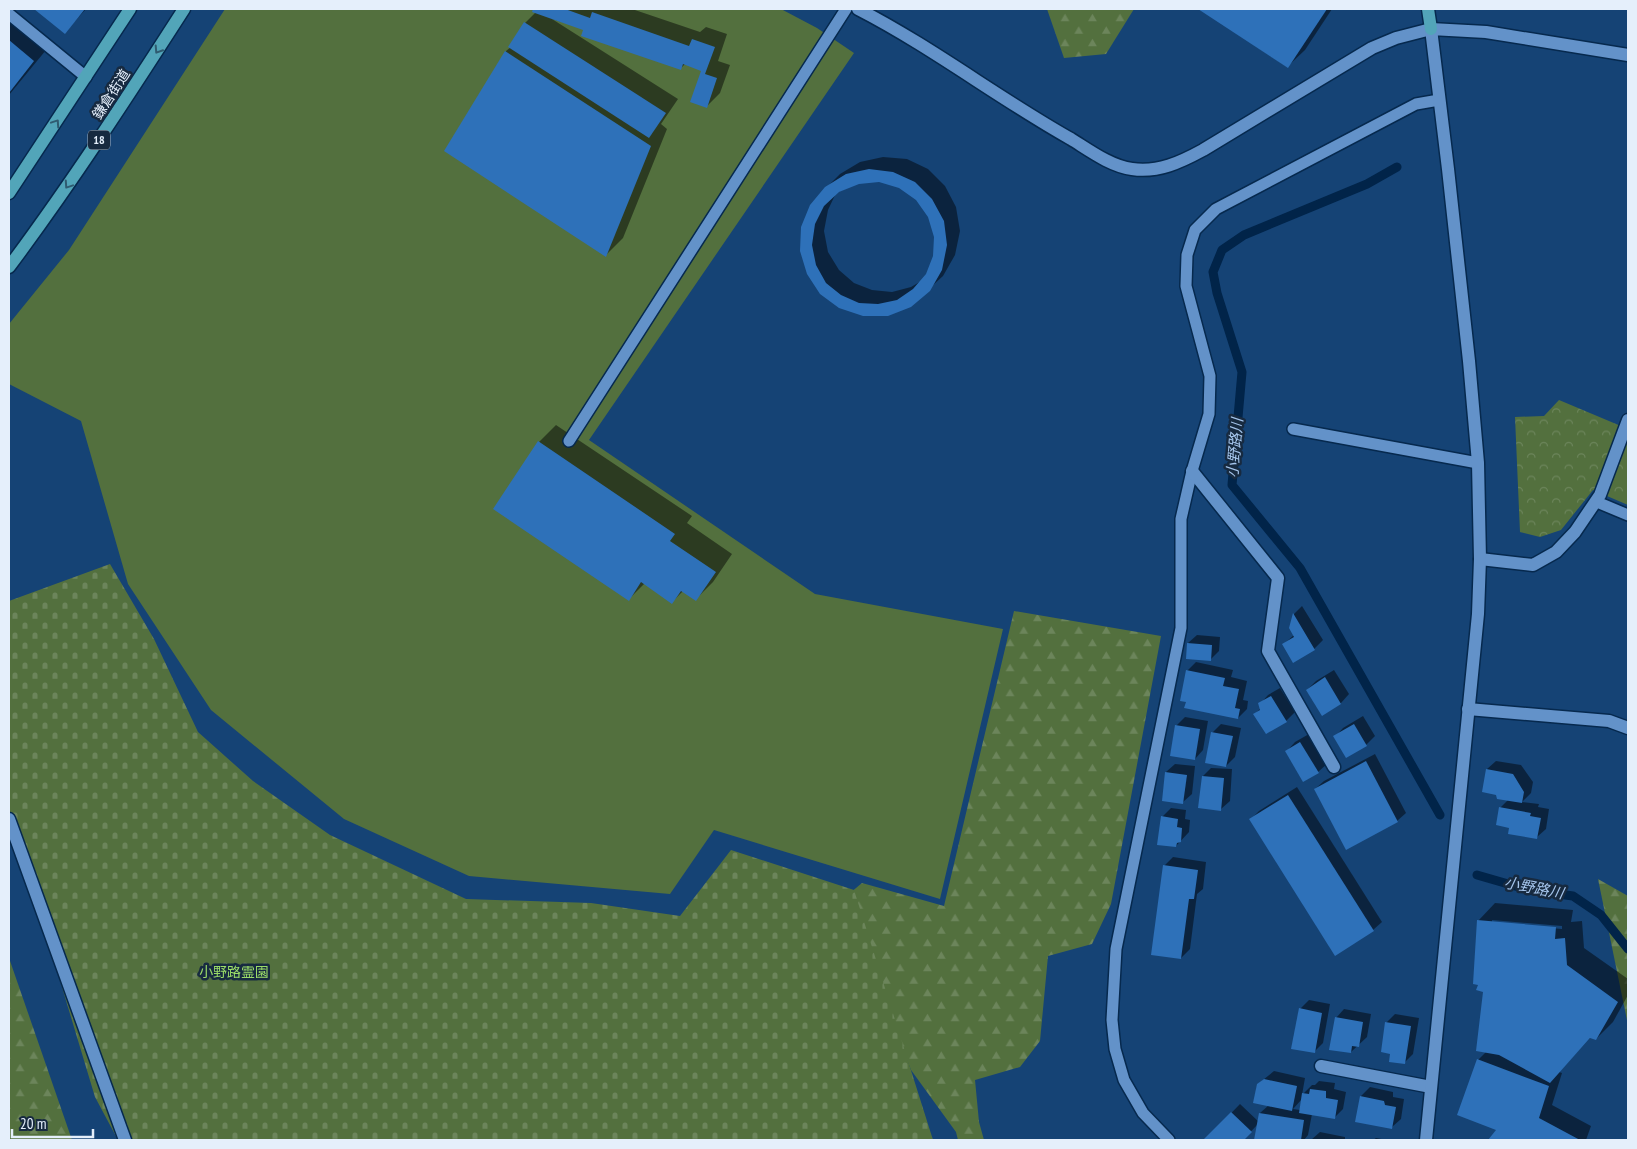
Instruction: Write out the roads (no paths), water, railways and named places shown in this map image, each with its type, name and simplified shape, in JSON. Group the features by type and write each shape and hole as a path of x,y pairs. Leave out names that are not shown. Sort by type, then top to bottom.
{"main road":[{"path":"9,193 130,9"},
{"name":"鎌倉街道","path":"9,267 60,198 184,9"},
{"path":"1428,9 1430,29"}],"street":[{"path":"858,9 886,23 1047,126 1113,163 1133,169 1160,168 1181,162 1372,48 1396,38 1430,29 1478,31 1628,55"},
{"path":"1426,1140 1478,614 1480,559 1478,463 1469,361 1448,169 1430,29"},
{"path":"1480,559 1533,565 1556,552 1575,532 1600,495 1628,420"},
{"path":"1192,471 1278,578 1268,651 1334,767"},
{"path":"1468,709 1609,721 1628,728"},
{"path":"9,819 125,1140"},
{"path":"1321,1066 1431,1087"}],"lane":[{"path":"569,441 846,9"},
{"path":"9,14 86,77"},
{"path":"1169,1140 1143,1113 1124,1080 1114,1049 1112,1020 1116,949 1181,628 1181,519 1192,471 1209,414 1210,376 1186,286 1187,255 1196,230 1216,209 1416,104 1440,106"},
{"path":"1293,429 1478,463"},
{"path":"1596,502 1628,516"}],"waterway":[{"name":"小野路川","path":"1397,167 1367,184 1244,235 1222,250 1213,272 1217,293 1242,372 1232,485 1300,568 1440,815"},
{"name":"小野路川","path":"1477,875 1529,890 1573,896 1601,915 1628,949"}],"park label":[{"name":"小野路霊園","path":"234,972"}]}
